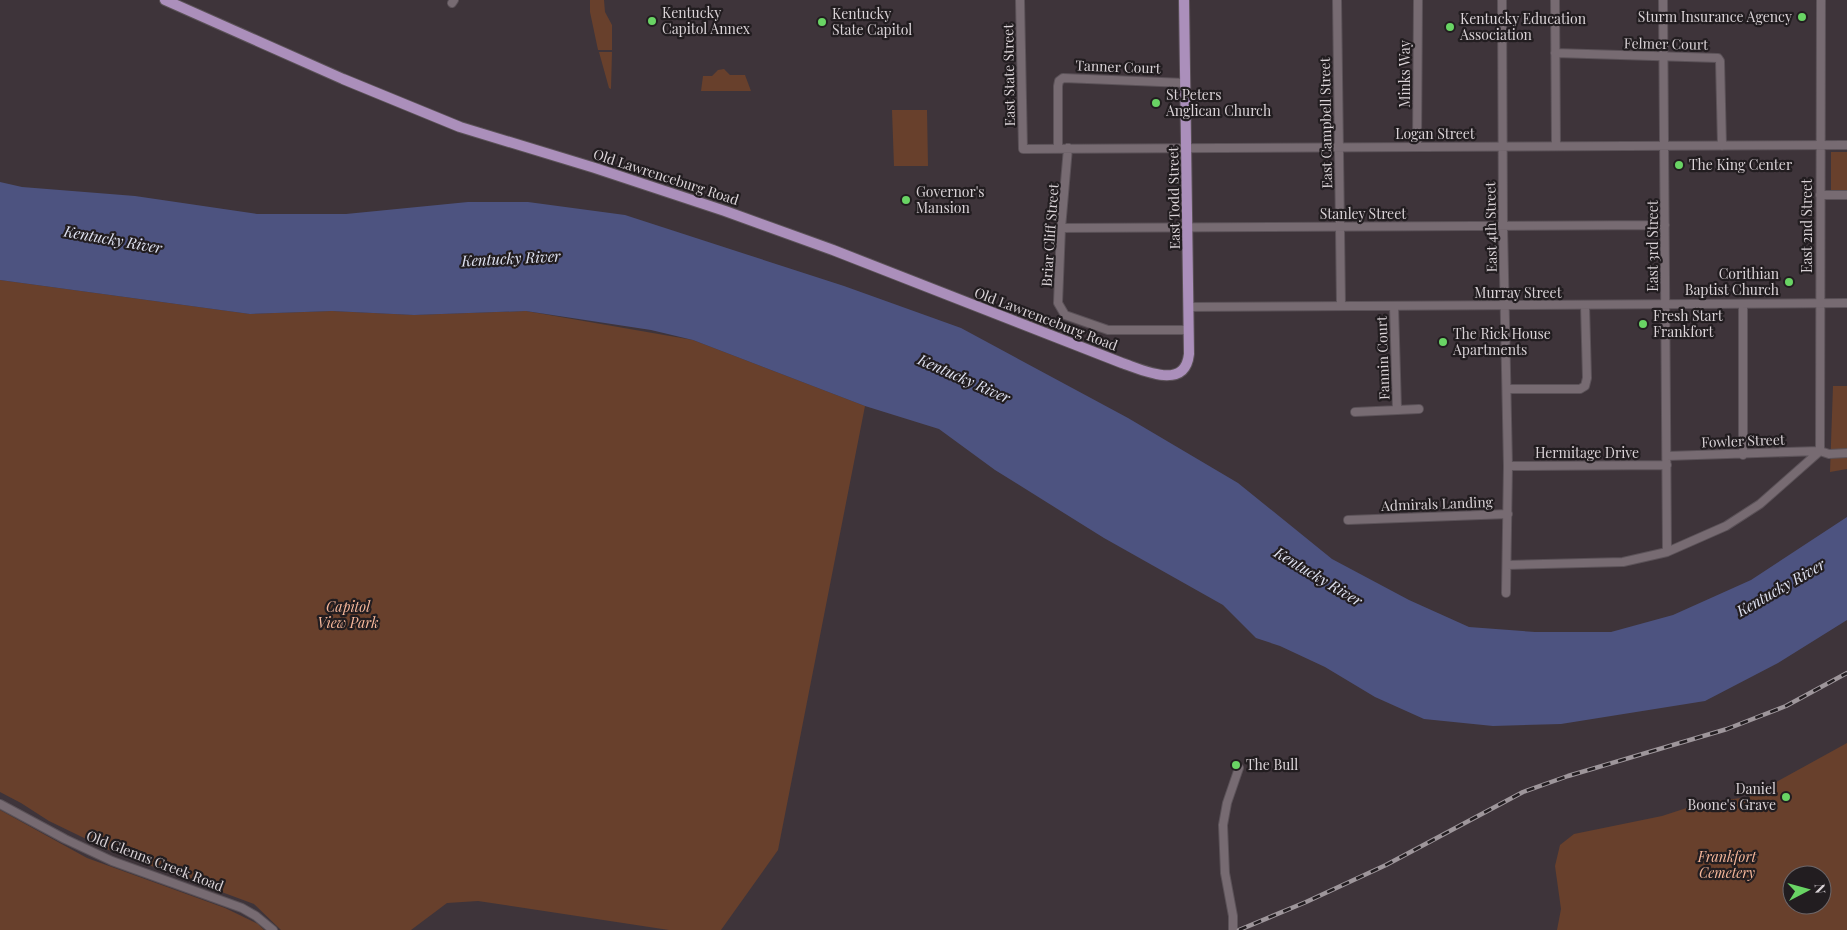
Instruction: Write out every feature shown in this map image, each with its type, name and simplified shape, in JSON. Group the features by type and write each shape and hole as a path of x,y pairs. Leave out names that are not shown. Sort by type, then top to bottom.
{"main road":[{"name":"Old Lawrenceburg Road","path":"165,0 343,79 460,127 596,168 725,210 1122,362 1161,374"},
{"name":"East Todd Street","path":"1161,374 1172,375 1180,373 1188,363 1189,307 1184,0"}],"street":[{"name":"East State Street","path":"1020,0 1023,149"},
{"name":"East Campbell Street","path":"1337,0 1341,306"},
{"name":"Minks Way","path":"1417,147 1418,0"},
{"name":"East 4th Street","path":"1502,0 1503,226 1508,514"},
{"path":"1554,0 1556,146"},
{"name":"East 3rd Street","path":"1663,0 1667,552"},
{"name":"East 2nd Street","path":"1820,451 1821,0"},
{"name":"Felmer Court","path":"1555,53 1714,57 1720,61 1722,146"},
{"name":"Tanner Court","path":"1058,149 1058,86 1059,81 1063,78 1185,83"},
{"name":"Logan Street","path":"1023,149 1847,145"},
{"name":"Briar Cliff Street","path":"1068,148 1058,303 1065,315 1108,330 1189,330"},
{"path":"1820,195 1847,195"},
{"name":"Stanley Street","path":"1062,228 1665,226"},
{"name":"Murray Street","path":"1189,307 1847,303"},
{"path":"1743,304 1743,455"},
{"path":"1507,389 1580,389 1585,386 1587,378 1585,305"},
{"name":"Fannin Court","path":"1394,306 1398,409"},
{"name":"Fannin Court","path":"1355,412 1419,409"},
{"path":"1506,565 1623,562 1667,552 1726,526 1760,504 1820,451"},
{"name":"Fowler Street","path":"1667,456 1820,451 1829,454 1847,453"},
{"name":"Hermitage Drive","path":"1508,466 1667,465"},
{"name":"Admirals Landing","path":"1348,520 1508,514 1506,592"},
{"path":"1232,930 1232,916 1225,873 1223,825 1228,797 1239,768"},
{"name":"Old Glenns Creek Road","path":"0,804 65,839 104,857 242,908 256,916 272,930"}],"green space":[{"path":"590,0 604,0 605,12 612,25 612,50 598,50 590,12"},
{"path":"599,52 612,52 611,89 609,88"},
{"path":"724,69 730,75 745,75 751,91 701,91 703,76 712,76 718,70"},
{"path":"892,110 927,110 928,166 894,166"},
{"path":"1831,152 1847,152 1847,192 1831,192"},
{"name":"Capitol View Park","path":"0,280 250,314 332,311 414,315 526,311 693,340 865,406 778,850 721,930 669,930 478,901 447,903 411,930 281,930 254,904 111,851 49,821 0,792"},
{"path":"1833,386 1847,386 1847,469 1830,472"},
{"name":"Frankfort Cemetery","path":"1847,743 1847,930 1557,930 1561,909 1555,866 1560,845 1574,834 1662,816 1702,803 1749,797"},
{"path":"0,810 87,858 225,908 258,924 264,930 0,930"}],"water":[{"name":"Kentucky River","path":"0,182 22,187 135,196 257,214 346,214 468,202 528,202 625,215 844,286 961,328 1128,418 1238,483 1332,559 1409,600 1469,627 1535,632 1611,632 1673,615 1751,580 1847,517 1847,620 1778,663 1705,701 1561,724 1493,726 1424,719 1375,697 1325,667 1280,646 1256,638 1223,605 1104,538 995,470 939,429 865,406 693,340 651,330 526,311 414,315 332,311 250,314 0,280"}],"railway":[{"path":"1239,930 1386,865 1523,792 1568,776 1727,729 1786,706 1847,673"}],"place":[{"name":"Sturm Insurance Agency","path":"1802,17"},
{"name":"Kentucky Capitol Annex","path":"652,21"},
{"name":"Kentucky State Capitol","path":"822,22"},
{"name":"Kentucky Education Association","path":"1450,27"},
{"name":"St Peters Anglican Church","path":"1156,103"},
{"name":"The King Center","path":"1679,165"},
{"name":"Governor's Mansion","path":"906,200"},
{"name":"Corithian Baptist Church","path":"1789,282"},
{"name":"Fresh Start Frankfort","path":"1643,324"},
{"name":"The Rick House Apartments","path":"1443,342"},
{"name":"The Bull","path":"1236,765"},
{"name":"Daniel Boone's Grave","path":"1786,797"}]}
